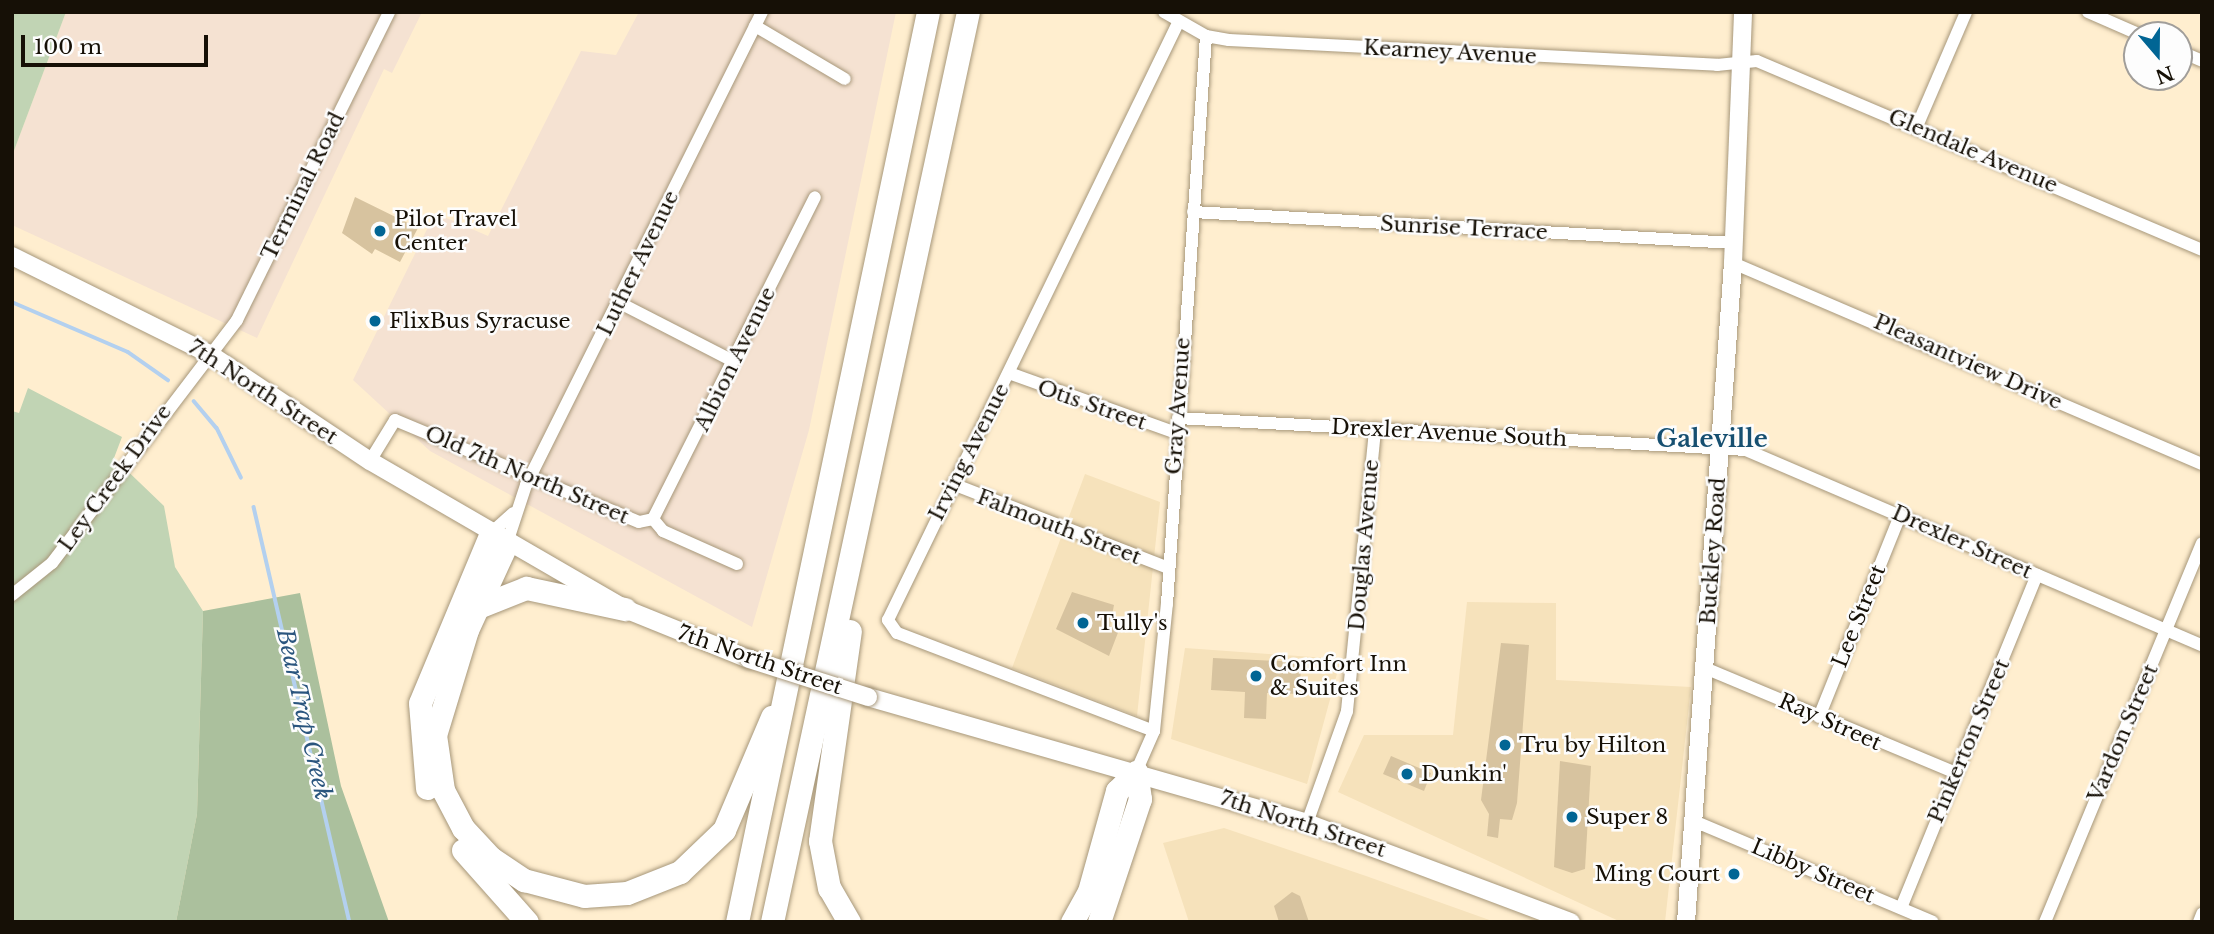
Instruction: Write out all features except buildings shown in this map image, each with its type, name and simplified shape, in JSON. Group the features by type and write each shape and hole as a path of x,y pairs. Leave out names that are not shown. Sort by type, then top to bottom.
{"highway":[{"path":"737,922 807,615 928,12"},
{"path":"772,922 893,372 968,12"},
{"path":"849,922 823,867 821,810 893,372"},
{"path":"499,538 478,607 440,702 435,735 443,790 463,828 491,858 551,890 599,896 653,885 680,872 724,830 743,798 807,615"},
{"path":"499,538 428,676 418,724 420,759 453,838 527,922"},
{"path":"478,607 526,588 625,609"},
{"path":"1072,922 1089,891 1117,791 1136,772"},
{"path":"1099,922 1140,799 1136,772"}],"street":[{"name":"Terminal Road","path":"211,355 237,320 389,12"},
{"name":"Luther Avenue","path":"499,538 533,475 762,12"},
{"name":"Kearney Avenue","path":"1164,12 1206,36 1742,62"},
{"name":"Buckley Road","path":"1686,922 1733,263 1744,12"},
{"path":"1917,126 1966,12"},
{"path":"2088,12 2123,27"},
{"name":"Irving Avenue","path":"1154,730 892,629 889,611 1009,373 1179,21"},
{"path":"755,26 845,79"},
{"name":"Gray Avenue","path":"1136,772 1154,730 1206,36"},
{"name":"Glendale Avenue","path":"1742,62 1772,64 2202,250"},
{"name":"Albion Avenue","path":"653,520 814,197"},
{"name":"Sunrise Terrace","path":"1193,212 1734,243"},
{"name":"7th North Street","path":"12,256 211,355 370,461 625,609 749,659 1307,823 1572,922"},
{"name":"Pleasantview Drive","path":"1733,263 2202,464"},
{"path":"618,302 733,361"},
{"name":"Ley Creek Drive","path":"12,595 52,563 211,355"},
{"name":"Otis Street","path":"1009,373 1177,433"},
{"name":"Drexler Avenue South","path":"1178,418 1720,447"},
{"name":"Old 7th North Street","path":"370,461 395,420 533,475 639,523 653,520 663,531 737,564"},
{"name":"Douglas Avenue","path":"1307,823 1347,711 1375,428"},
{"name":"Drexler Street","path":"1720,447 1757,454 2202,645"},
{"name":"Falmouth Street","path":"953,484 1166,567"},
{"name":"Luther Avenue","path":"499,538 513,513"},
{"name":"Lee Street","path":"1819,717 1900,515"},
{"name":"Vardon Street","path":"2045,922 2202,543"},
{"name":"Pinkerton Street","path":"1901,908 2037,575"},
{"name":"Ray Street","path":"1705,668 1956,773"},
{"name":"Libby Street","path":"1694,821 1933,922"},
{"path":"2199,922 2202,914"}],"shaded area":[{"path":"66,12 422,12 392,73 384,69 257,338 12,225 12,156"},
{"path":"639,12 896,12 809,430 752,627 430,451 353,380 435,213 488,236 581,51 616,55"},
{"path":"1085,474 1160,502 1137,716 1012,668"},
{"path":"1467,602 1556,603 1556,680 1691,687 1665,922 1621,922 1338,792 1364,735 1453,735"},
{"path":"1185,648 1341,659 1307,784 1171,739"},
{"path":"1224,828 1495,922 1189,922 1163,843"}],"green space":[{"path":"12,12 66,12 12,156"},
{"path":"28,388 122,437 114,458 164,506 175,567 203,611 197,814 176,922 12,922 12,411 19,413"},
{"path":"300,593 341,786 389,922 176,922 197,814 203,611"}],"waterway":[{"name":"Bear Trap Creek","path":"12,302 128,352 168,380"},
{"name":"Bear Trap Creek","path":"194,401 217,428 241,477"},
{"name":"Bear Trap Creek","path":"254,507 350,922"}],"place":[{"name":"Pilot Travel Center","path":"380,231"},
{"name":"FlixBus Syracuse","path":"375,321"},
{"name":"Tully's","path":"1083,623"},
{"name":"Comfort Inn & Suites","path":"1256,676"},
{"name":"Tru by Hilton","path":"1505,745"},
{"name":"Dunkin'","path":"1407,774"},
{"name":"Super 8","path":"1572,817"},
{"name":"Ming Court","path":"1734,874"}],"district":[{"name":"Galeville","path":"1712,439"}]}
